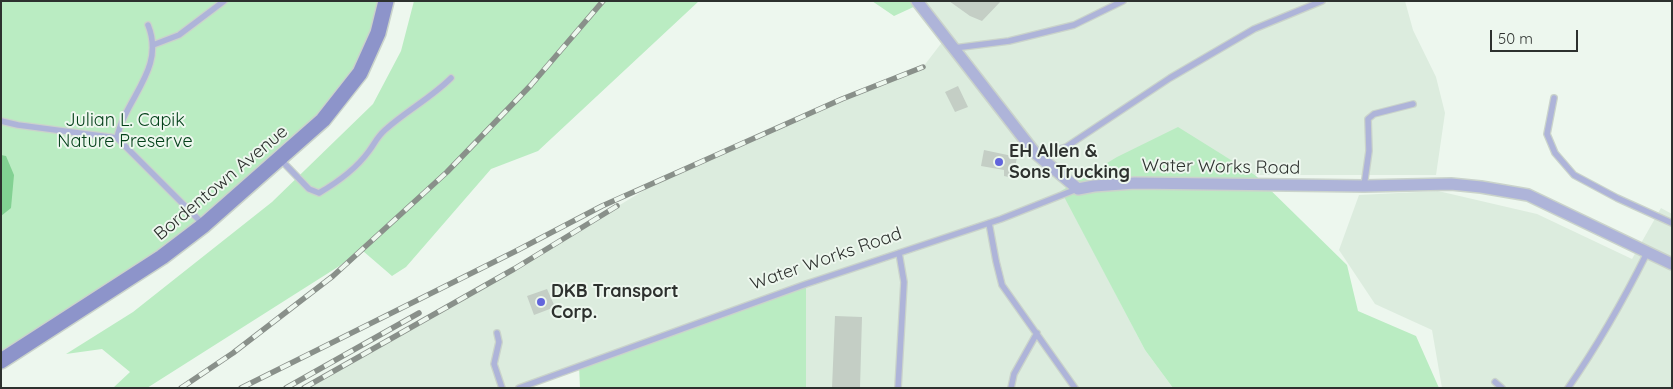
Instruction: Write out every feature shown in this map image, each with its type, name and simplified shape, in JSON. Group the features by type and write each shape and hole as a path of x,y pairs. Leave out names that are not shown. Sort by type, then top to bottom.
{"main road":[{"name":"Bordentown Avenue","path":"1,361 162,257 204,225 323,120 360,73 378,32 386,1"}],"street":[{"path":"917,1 1035,153 1078,189"},
{"name":"Water Works Road","path":"1078,189 1136,183 1364,186 1451,184 1481,187 1528,195 1672,264"}],"lane":[{"path":"153,46 179,36 224,1"},
{"path":"954,48 1009,41 1074,25 1124,1"},
{"path":"1035,153 1053,151 1066,146 1170,78 1254,29 1322,1"},
{"path":"117,138 120,124 145,78 153,56 153,37 148,25"},
{"path":"280,158 309,189 319,193 346,176 369,151 381,133 439,90 451,78"},
{"path":"1554,98 1547,134 1555,153 1574,175 1617,198 1672,223"},
{"path":"1364,186 1368,150 1368,119 1374,114 1413,104"},
{"path":"1,121 117,138 204,225"},
{"name":"Water Works Road","path":"519,388 806,284 989,223 1078,189"},
{"path":"989,223 1002,285 1075,388"},
{"path":"898,388 904,282 899,253"},
{"path":"1568,388 1582,369 1647,253"},
{"path":"497,332 499,342 494,364 502,388"},
{"path":"1011,388 1014,374 1037,333"},
{"path":"1494,382 1502,388"}],"shaded area":[{"path":"918,1 1405,1 1413,30 1436,77 1445,113 1436,175 1255,175 1224,156 1062,191 1145,350 1173,388 806,388 806,284 517,388 304,388 514,269 661,180 842,99 923,67 943,41"},
{"path":"1,155 6,156 14,175 11,208 1,216"},
{"path":"1438,191 1537,214 1632,259 1661,208 1672,214 1672,388 1442,388 1432,330 1375,304 1339,250 1359,195"}],"green space":[{"name":"Julian L. Capik Nature Preserve","path":"1,1 386,1 360,73 204,225 1,361"},
{"path":"414,1 699,1 538,151 491,169 406,267 392,276 363,251 147,388 113,388 130,372 102,349 66,354 133,312 272,202 373,104 401,51"},
{"path":"872,1 918,1 920,4 894,16"},
{"path":"1178,127 1255,175 1347,265 1358,311 1416,336 1439,388 1173,388 1145,350 1061,191 1117,157"},
{"path":"806,284 806,388 580,388 579,365"}],"building":[{"path":"949,1 1001,1 982,21 970,16"},
{"path":"958,86 968,107 955,112 945,92"},
{"name":"EH Allen & Sons Trucking","path":"984,150 1017,157 1013,178 1004,176 1004,170 981,166"},
{"name":"DKB Transport Corp.","path":"547,289 555,307 534,315 527,296"},
{"path":"835,316 862,317 860,388 832,388"}],"railway":[{"path":"181,388 233,353 333,276 447,172 531,85 603,1"},
{"path":"241,388 602,206 842,99 923,67"},
{"path":"304,388 514,269 617,206"},
{"path":"286,388 419,313"}],"place":[{"name":"EH Allen & Sons Trucking","path":"999,162"},
{"name":"DKB Transport Corp.","path":"541,302"}]}
